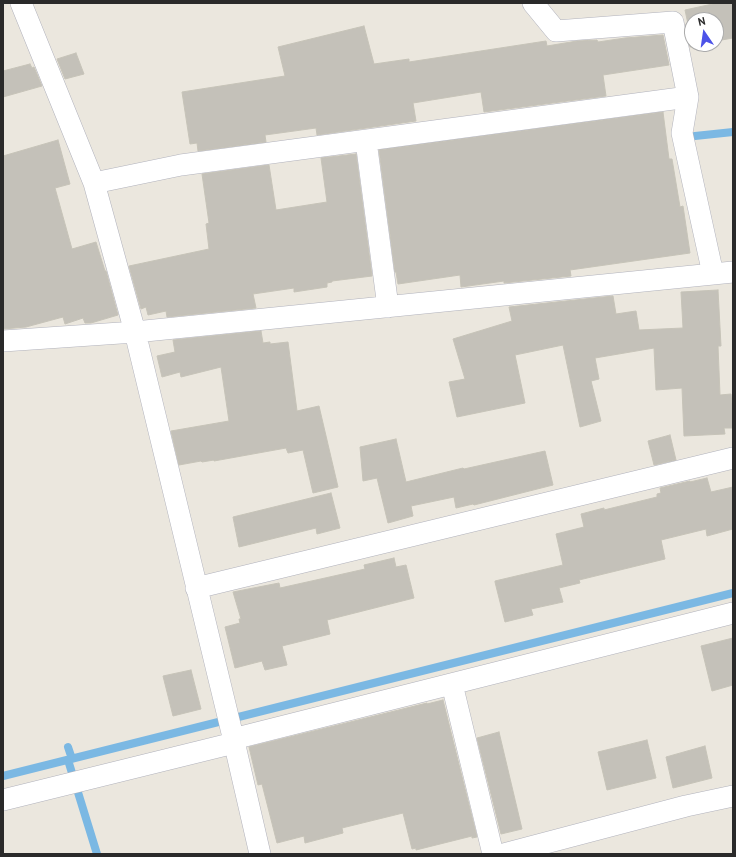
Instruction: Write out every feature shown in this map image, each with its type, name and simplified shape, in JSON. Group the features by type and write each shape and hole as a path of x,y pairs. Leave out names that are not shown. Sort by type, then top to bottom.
{"street":[{"path":"22,3 94,183 135,332 260,854"},
{"path":"3,341 135,332 723,273 682,133 688,97 673,22 556,30 533,3"},
{"path":"94,183 181,165 688,97"},
{"path":"366,140 388,306"},
{"path":"196,588 733,458"},
{"path":"3,800 59,787 233,740 733,613"},
{"path":"452,684 493,854"},
{"path":"504,854 686,806 733,796"}],"building":[{"path":"717,3 733,3 733,38 724,40 724,12 685,12 685,10"},
{"path":"364,26 374,64 409,59 409,62 546,41 547,46 577,41 597,40 598,42 663,35 669,65 603,75 606,96 484,112 481,92 413,103 416,121 317,135 316,128 265,135 266,142 198,151 197,143 190,144 182,92 285,76 278,47"},
{"path":"76,53 84,74 65,79 57,59"},
{"path":"30,64 32,68 34,67 42,86 3,97 3,71"},
{"path":"663,112 669,159 672,159 680,207 683,206 690,253 570,270 571,276 504,283 504,281 461,287 460,275 398,284 395,272 379,150"},
{"path":"58,140 70,184 55,188 72,249 96,242 106,271 118,315 91,323 85,323 83,318 65,324 63,317 26,327 3,329 3,156"},
{"path":"356,154 372,276 332,281 327,283 327,287 294,292 294,288 253,294 256,308 167,317 166,311 148,315 146,307 141,309 129,266 209,249 206,224 209,223 202,174 269,165 276,210 327,202 321,158"},
{"path":"718,290 721,346 718,346 720,395 731,394 733,403 733,428 724,428 725,434 684,436 682,388 656,390 654,348 595,358 599,379 591,381 601,421 580,427 563,345 515,355 525,403 457,417 449,382 465,379 453,339 512,321 509,307 613,296 616,314 636,311 639,330 683,328 681,292"},
{"path":"261,331 263,343 270,342 270,344 288,342 297,411 319,406 338,487 313,493 303,450 288,453 286,448 214,461 201,461 179,465 171,431 229,421 221,367 181,377 180,372 162,377 157,356 175,352 173,340"},
{"path":"670,435 676,460 654,465 648,441"},
{"path":"396,439 406,482 463,468 545,451 553,485 474,505 456,508 454,497 411,506 413,516 388,523 377,478 363,481 360,447"},
{"path":"707,478 711,492 733,487 733,529 707,536 706,529 661,540 665,559 579,580 580,583 559,588 563,602 531,609 533,615 505,622 495,581 563,565 556,534 584,527 581,514 657,497 657,494 661,493 660,488"},
{"path":"331,493 340,528 317,534 316,528 239,547 233,517"},
{"path":"394,558 396,567 406,565 414,598 327,620 330,634 282,646 287,665 265,670 262,661 235,668 225,627 240,623 239,619 241,619 233,592 279,583 280,588 365,569 364,565"},
{"path":"733,638 733,685 712,691 701,646"},
{"path":"191,670 201,709 173,716 163,676"},
{"path":"443,700 477,837 472,838 472,836 416,850 416,848 412,849 403,813 342,828 343,833 305,843 304,836 277,843 262,784 258,785 249,747"},
{"path":"499,732 522,829 501,834 477,738"},
{"path":"647,740 656,778 607,790 598,752"},
{"path":"705,746 712,778 673,788 666,757"}],"waterway":[{"path":"695,136 733,132"},
{"path":"3,776 733,593"},
{"path":"68,747 72,759"},
{"path":"68,760 97,854"}]}
